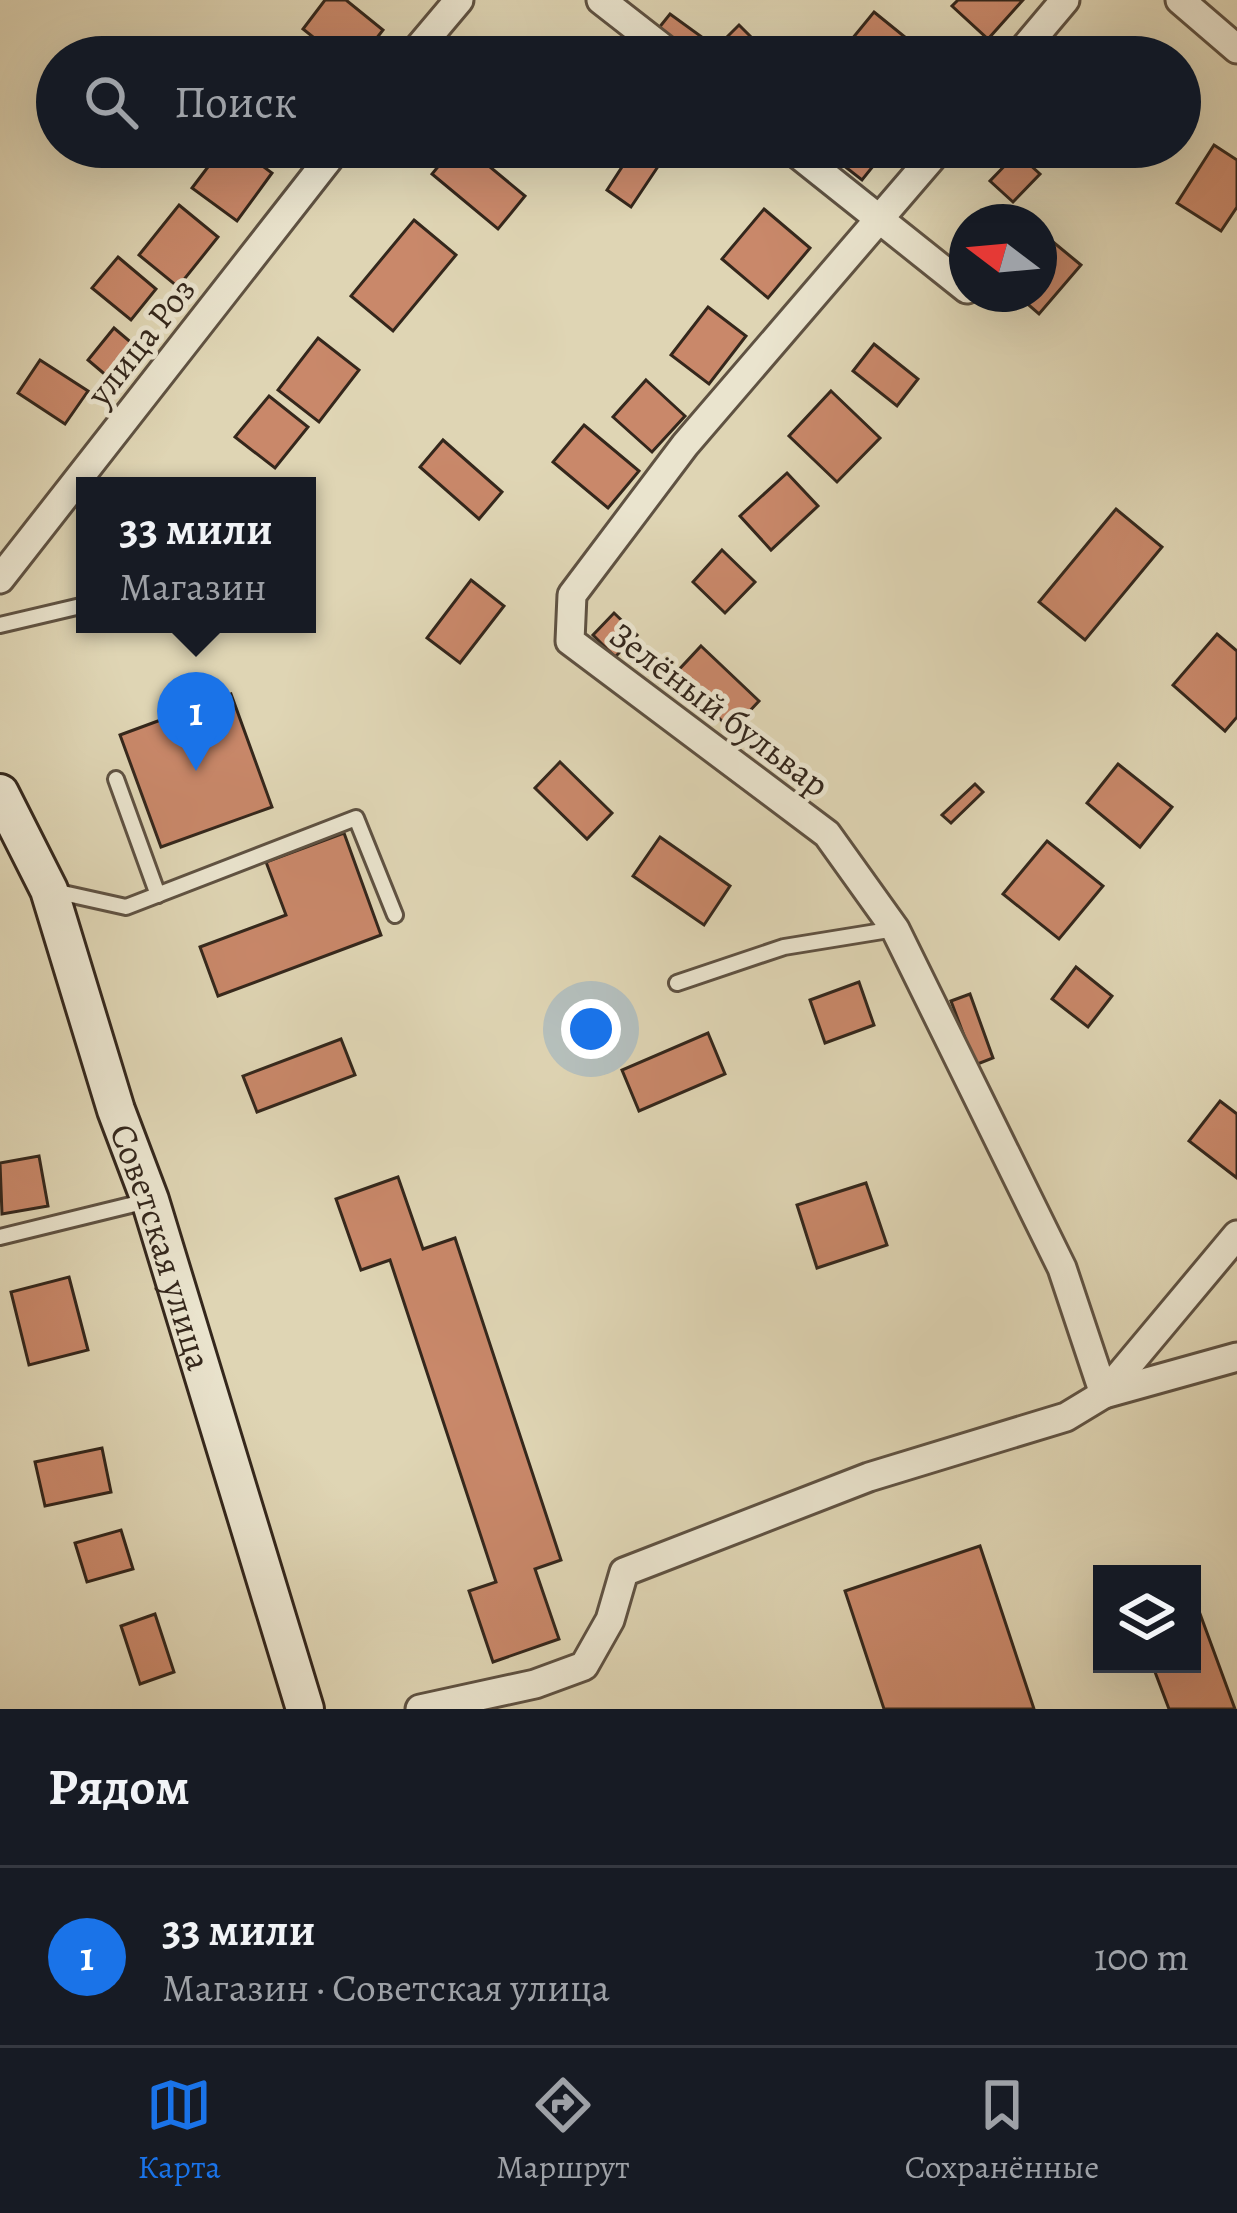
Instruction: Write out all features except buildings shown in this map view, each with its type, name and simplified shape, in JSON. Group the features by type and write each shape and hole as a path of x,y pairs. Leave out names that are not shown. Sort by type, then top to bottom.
{"street":[{"path":"429,36 459,0"},
{"path":"601,0 647,36"},
{"path":"1035,36 1065,0"},
{"path":"1180,0 1237,49"},
{"name":"улица Роз","path":"80,477 322,168"},
{"path":"816,168 949,274"},
{"name":"Зелёный бульвар","path":"923,168 685,445 572,596 570,641 827,834 896,929 1062,1268 1104,1394"},
{"name":"улица Роз","path":"0,579 76,482"},
{"name":"Советская улица","path":"0,793 50,890 305,1709"},
{"path":"1104,1394 1237,1235"},
{"path":"420,1709 535,1684 584,1666 610,1620 624,1572 869,1477 1066,1417 1104,1394 1237,1357"}],"lane":[{"path":"0,625 76,607"},
{"path":"116,779 158,895"},
{"path":"50,890 126,908 356,818 395,915"},
{"path":"677,983 784,947 896,929"},
{"path":"0,1237 150,1200"}],"place":[{"name":"33 мили","path":"196,771"}]}
